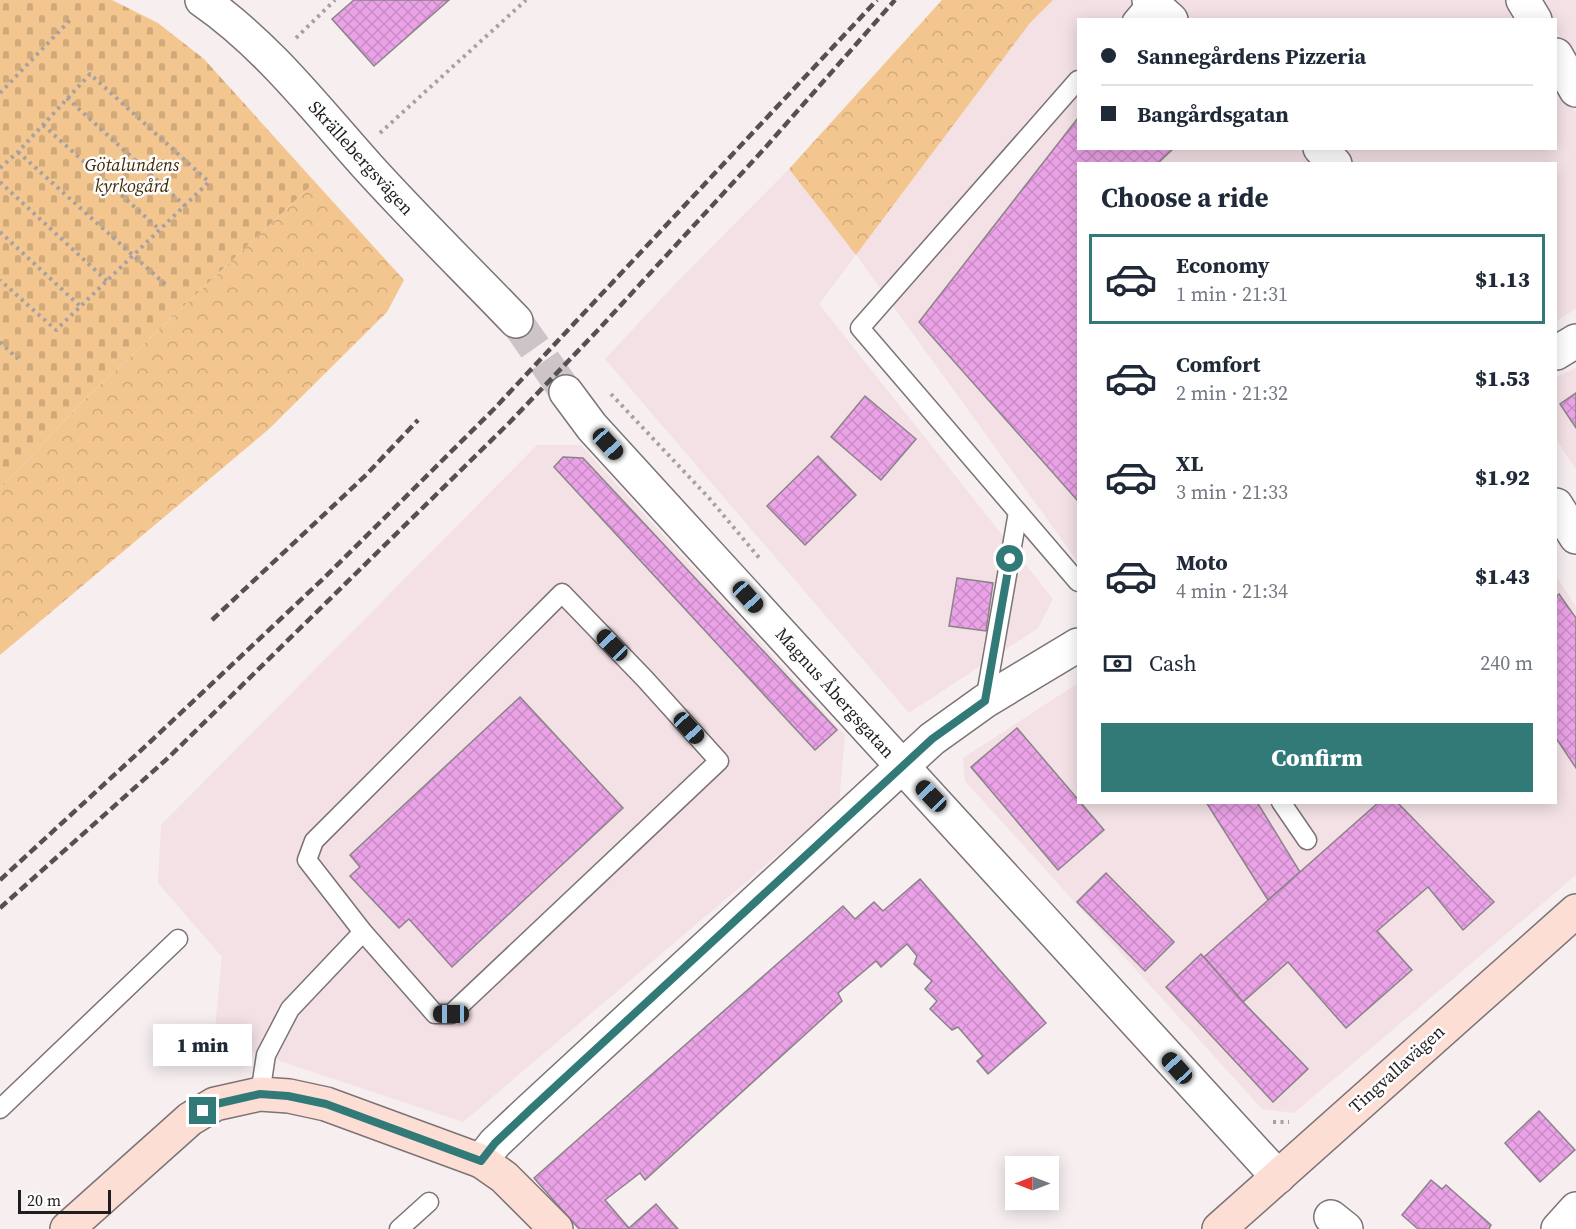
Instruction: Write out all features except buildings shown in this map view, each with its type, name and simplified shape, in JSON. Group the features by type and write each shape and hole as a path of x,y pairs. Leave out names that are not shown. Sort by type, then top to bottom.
{"street":[{"name":"Skrällebergsvägen","path":"202,0 257,44 395,197 516,321"},
{"path":"1149,0 1169,18"},
{"path":"1523,0 1534,18"},
{"path":"1557,57 1576,90"},
{"path":"1322,150 1333,162"},
{"path":"1557,352 1576,341"},
{"name":"Magnus Åbergsgatan","path":"566,392 592,426 1278,1177"},
{"path":"1557,507 1576,537"},
{"path":"481,1161 495,1143 530,1110 932,739 985,701 1077,646"},
{"name":"Tingvallavägen","path":"1219,1229 1576,911"},
{"path":"67,1229 190,1119 216,1104 260,1094 288,1096 326,1104 481,1161 504,1177 556,1229"},
{"path":"1558,1229 1576,1209"}],"lane":[{"path":"1134,18 1149,0"},
{"path":"1077,81 860,328 1077,581"},
{"path":"985,701 1018,512"},
{"path":"562,593 645,679 719,761 451,1014 435,1014 363,932 307,860 314,841 562,593"},
{"path":"1282,804 1307,840"},
{"path":"260,1094 266,1055 290,1009 363,932"},
{"path":"0,1109 178,939"},
{"path":"399,1229 429,1202"}],"path":[{"path":"291,43 335,0"},
{"path":"375,138 526,0"},
{"path":"0,93 72,18"},
{"path":"0,168 18,152 90,74 209,182 56,330 0,280"},
{"path":"67,98 185,206"},
{"path":"43,125 159,229"},
{"path":"18,152 166,285"},
{"path":"0,182 107,281"},
{"path":"0,232 80,306"},
{"path":"0,342 18,359"}],"shaded area":[{"path":"1053,0 1520,0 1529,18 1077,18 1077,150 1557,150 1557,74 1576,113 1576,309 1557,320 1557,162 1077,162 1077,561 856,255 1030,23"},
{"path":"1539,0 1576,0 1576,65 1557,31 1557,18 1549,18"},
{"path":"789,169 856,255 819,304 1053,599 1038,628 909,713 605,359 677,282"},
{"path":"1576,368 1576,470 1557,441 1557,377"},
{"path":"537,445 581,445 845,735 839,803 463,1122 214,1039 222,957 158,883 161,825"},
{"path":"1557,578 1576,607 1576,875 1294,1113 1262,1109 965,781 963,758 1077,684 1077,804 1557,804"}],"green space":[{"name":"Götalundens kyrkogård","path":"0,0 112,0 158,23 204,59 315,182 80,404 0,489"},
{"path":"942,0 1053,0 1030,23 856,255 789,169"},
{"path":"315,182 404,280 387,312 269,429 0,655 0,489 80,404"}],"tunnel":[{"path":"516,321 566,392"}],"railway":[{"path":"0,880 325,577 494,409 877,0"},
{"path":"0,908 168,758 510,422 764,149 895,0"},
{"path":"212,620 366,475 418,420"}],"route":[{"path":"203,1111 216,1104 260,1094 288,1096 326,1104 481,1161 495,1143 530,1110 932,739 985,701 1010,559"}]}
